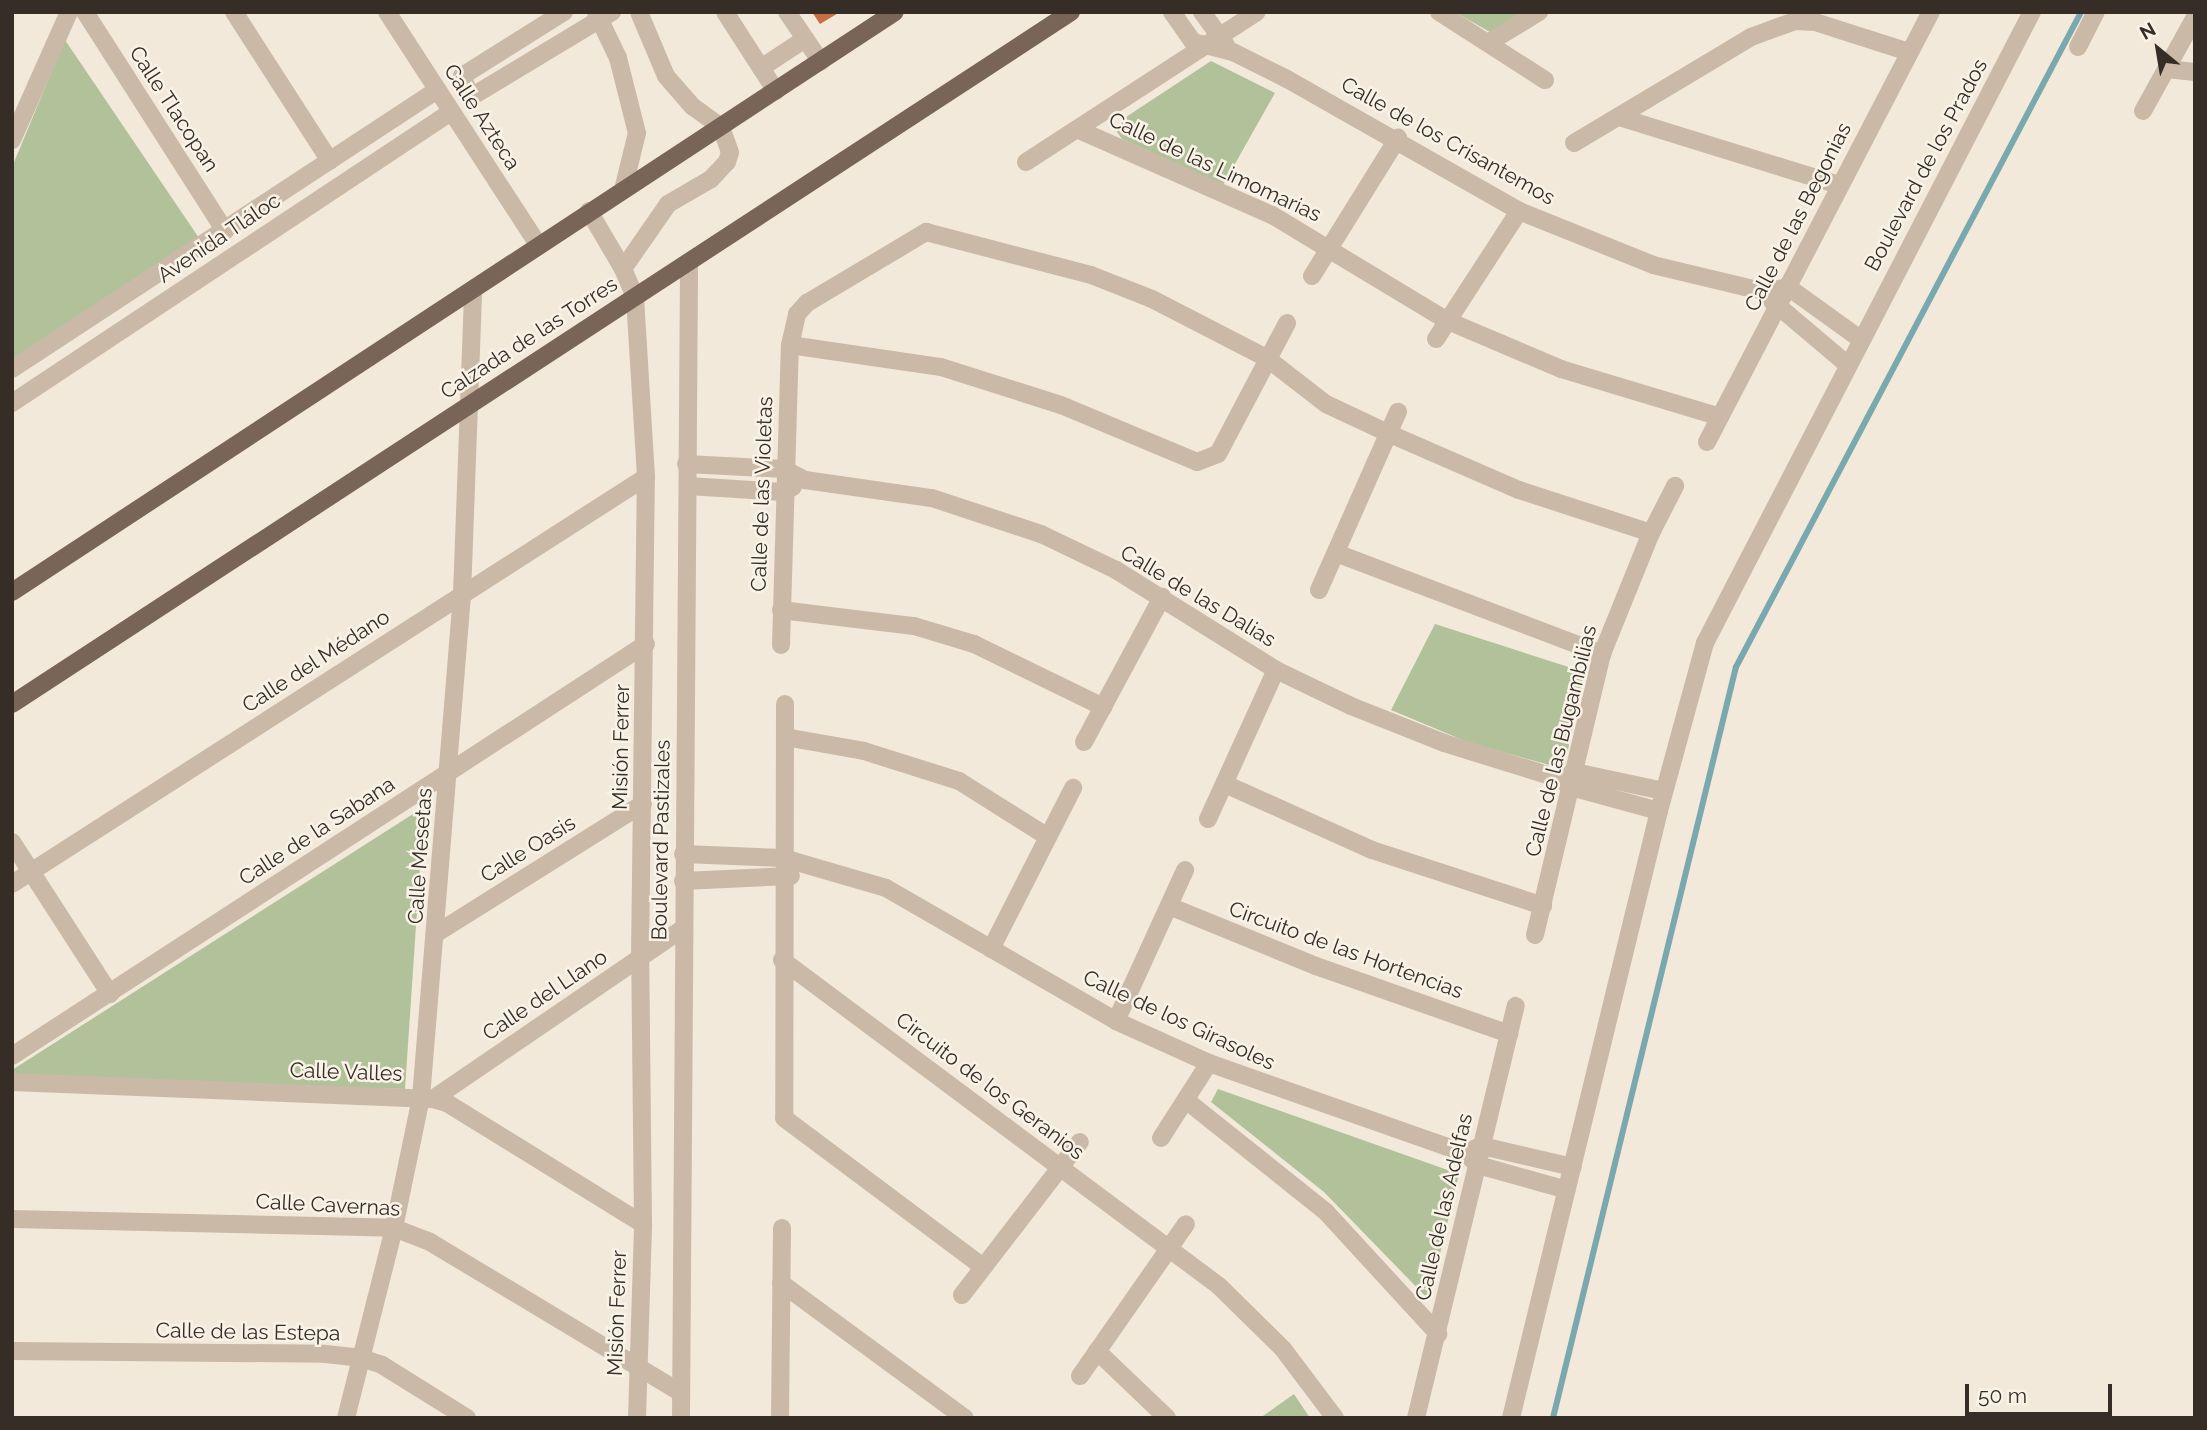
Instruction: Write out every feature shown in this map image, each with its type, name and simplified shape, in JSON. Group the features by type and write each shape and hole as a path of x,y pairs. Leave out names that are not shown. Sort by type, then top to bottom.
{"main road":[{"path":"12,592 539,246 624,186 721,127 895,12"},
{"name":"Calzada de las Torres","path":"12,704 1071,12"}],"street":[{"path":"12,140 17,117 69,12"},
{"name":"Calle Tlacopan","path":"85,12 225,231"},
{"path":"234,12 330,161"},
{"name":"Calle Azteca","path":"387,12 539,246"},
{"path":"564,12 462,76 471,97 603,15 618,58 637,133 624,186"},
{"path":"623,269 668,204 711,179 727,162 730,152 721,127 693,107 666,76 639,12"},
{"path":"725,12 776,91"},
{"path":"787,12 821,62"},
{"name":"Calle de los Crisantemos","path":"1172,12 1189,38 1213,42 1398,138 1519,211 1653,265 1766,292 1788,287"},
{"name":"Calle de los Crisantemos","path":"1202,12 1213,42"},
{"path":"1026,162 1257,12"},
{"path":"1439,12 1545,80"},
{"path":"1488,43 1539,12"},
{"name":"Calle de las Begonias","path":"1707,442 1931,12"},
{"name":"Boulevard de los Prados","path":"1511,1418 1664,791 1705,643 1860,339 2032,12"},
{"path":"2078,47 2096,12"},
{"path":"2143,111 2195,17"},
{"path":"1574,143 1751,37 1796,21 1815,22 1909,52"},
{"path":"761,68 805,39"},
{"path":"2166,69 2195,72"},
{"name":"Avenida Tláloc","path":"12,369 437,90"},
{"name":"Avenida Tláloc","path":"12,403 451,111"},
{"path":"1619,117 1838,186"},
{"name":"Calle de las Limomarias","path":"1079,130 1216,189 1332,247"},
{"name":"Calle de las Limomarias","path":"1312,276 1398,138"},
{"name":"Misión Ferrer","path":"589,211 623,269 635,297 646,477 640,958 643,1224 637,1418"},
{"path":"1436,339 1519,211"},
{"name":"Calle de las Violetas","path":"781,645 784,469 790,345 797,314 807,303 926,232 1091,275 1152,299 1268,359 1326,404 1519,490 1651,533"},
{"path":"1332,247 1448,321 1561,369 1720,417"},
{"name":"Boulevard Pastizales","path":"681,1418 682,929 689,263"},
{"path":"1788,287 1860,339"},
{"name":"Calle Mesetas","path":"346,1418 427,1099 462,595 473,289"},
{"path":"1766,292 1777,308 1848,365"},
{"path":"790,345 941,367 1061,405 1197,462 1218,454 1287,323"},
{"path":"1319,590 1398,412"},
{"name":"Calle de las Dalias","path":"686,464 784,469 805,480 932,498 1041,534 1162,597 1276,670 1431,738 1568,779 1659,811"},
{"name":"Calle del Médano","path":"12,884 646,477"},
{"path":"688,486 783,492 805,480"},
{"name":"Calle de las Bugambilias","path":"1535,935 1568,779 1602,654 1651,533 1675,486"},
{"path":"1336,553 1602,654"},
{"path":"1084,742 1162,597"},
{"path":"781,610 914,626 974,644 1102,707"},
{"name":"Calle de la Sabana","path":"12,1056 646,644"},
{"path":"1208,819 1276,670"},
{"path":"785,704 782,960 784,1118 983,1267"},
{"path":"785,737 864,751 959,781 1048,837"},
{"name":"Calle de las Dalias","path":"1568,779 1664,791"},
{"path":"1225,784 1372,850 1543,906"},
{"path":"991,949 1073,788"},
{"name":"Calle Oasis","path":"437,933 643,804"},
{"path":"12,842 110,994"},
{"name":"Calle de los Girasoles","path":"683,854 783,858 811,869 886,888 1116,1020 1209,1063 1471,1159 1567,1190"},
{"path":"683,881 783,879 811,869"},
{"path":"1116,1020 1185,870"},
{"name":"Circuito de las Hortencias","path":"1169,906 1316,966 1508,1034"},
{"name":"Calle del Llano","path":"427,1099 682,929"},
{"name":"Circuito de los Geranios","path":"782,960 1170,1248 1255,1318 1335,1418"},
{"name":"Calle de las Adelfas","path":"1482,1146 1516,1006"},
{"path":"1161,1138 1209,1063"},
{"name":"Calle Valles","path":"12,1082 427,1099 447,1103 643,1224"},
{"path":"1187,1101 1326,1212 1438,1334"},
{"path":"962,1294 1080,1142"},
{"path":"1471,1159 1482,1146 1573,1167"},
{"name":"Calle de las Adelfas","path":"1416,1418 1438,1334 1471,1159"},
{"name":"Calle Cavernas","path":"12,1219 394,1228 430,1242 681,1393"},
{"path":"1080,1376 1186,1224"},
{"path":"780,1418 782,1228"},
{"path":"781,1283 965,1418"},
{"name":"Calle de las Estepa","path":"12,1351 325,1354 361,1358 401,1376 467,1418"},
{"path":"1097,1351 1167,1418"}],"green space":[{"path":"1455,12 1529,12 1495,35"},
{"path":"65,40 199,238 12,363 12,167"},
{"path":"1211,61 1275,93 1223,185 1122,139 1117,132 1123,119"},
{"path":"1435,624 1584,672 1564,769 1470,743 1391,710"},
{"path":"424,807 405,1089 12,1078 12,1070"},
{"path":"1218,1089 1459,1174 1429,1300 1324,1192 1211,1102"},
{"path":"1294,1394 1310,1418 1260,1418"}],"building":[{"path":"812,12 840,12 820,24"}],"waterway":[{"path":"1553,1418 1736,667 2081,12"}]}
